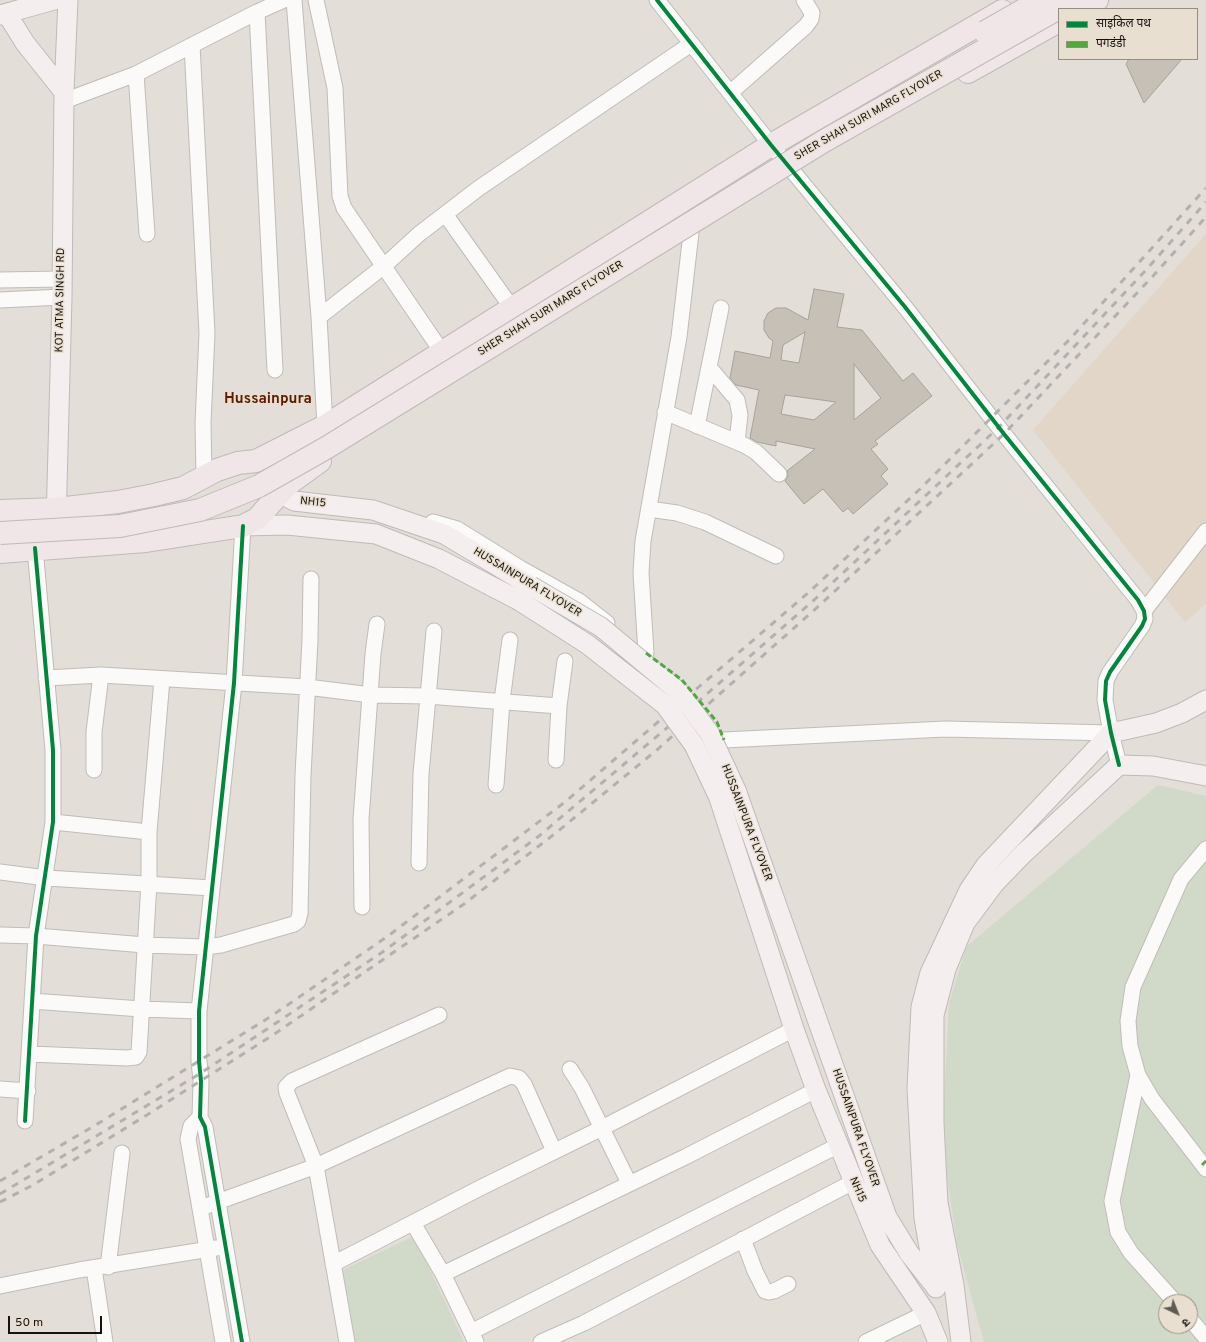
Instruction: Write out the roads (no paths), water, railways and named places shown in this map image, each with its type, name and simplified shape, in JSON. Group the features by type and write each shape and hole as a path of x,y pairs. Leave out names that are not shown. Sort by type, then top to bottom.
{"highway":[{"path":"0,511 57,509 118,502 183,488 204,477 238,463 256,460 325,426 771,145 1020,0"},
{"name":"SHER SHAH SURI MARG FLYOVER","path":"0,520 121,514 196,499 255,476 322,439 817,131 1041,0"},
{"name":"SHER SHAH SURI MARG FLYOVER","path":"1059,8 1073,0"},
{"path":"1083,8 1097,0"},
{"name":"SHER SHAH SURI MARG FLYOVER","path":"0,533 120,526 200,510 259,486 326,448 824,141 1058,8"},
{"path":"0,552 34,548 56,548 146,541 243,526 257,519 275,493 302,472 330,454 793,170 1058,22"},
{"path":"256,460 266,467 275,493"},
{"path":"183,488 174,501 175,514 181,525 197,534"}],"main road":[{"path":"54,0 3,15 64,96"},
{"name":"KOT ATMA SINGH RD","path":"56,548 62,288 64,96 68,0"},
{"name":"NH15","path":"275,493 294,501 337,506"},
{"name":"HUSSAINPURA FLYOVER","path":"337,506 373,510 444,534 601,627 679,692 710,734 736,790 889,1222"},
{"name":"HUSSAINPURA FLYOVER","path":"243,526 287,526 376,534 439,559 518,600 588,644 665,705 694,745 720,798 793,1023"},
{"path":"936,1288 924,1218 917,1088 921,1008 930,973 969,890 986,865 1111,733 1156,723 1182,713 1206,700"},
{"path":"960,1342 954,1285 938,1203 934,1123 934,1015 946,968 965,923 994,884 1023,854 1120,766 1153,766 1206,776"},
{"name":"NH15","path":"793,1023 816,1090 880,1245 926,1313 938,1342"},
{"path":"889,1222 903,1227 910,1227 924,1218"},
{"path":"889,1222 909,1253 936,1288 945,1304 960,1342"}],"street":[{"path":"64,96 136,74 257,12 284,0"},
{"path":"294,0 319,317 325,426"},
{"path":"316,0 335,88 340,196 349,217 442,352"},
{"path":"657,0 771,145 900,301 1004,434 1130,588 1144,611 1145,619 1142,626 1110,672 1106,681 1105,700 1111,733 1120,766"},
{"path":"730,93 806,26 811,19 812,13 804,0"},
{"path":"257,12 275,370"},
{"path":"319,317 479,188 691,44"},
{"path":"192,45 207,333 203,424 204,477"},
{"path":"136,74 147,234"},
{"path":"445,214 512,308"},
{"path":"337,506 355,499 457,529 520,568 579,601 646,653 641,573 643,541 679,337 691,233"},
{"path":"0,280 62,288"},
{"path":"0,300 62,288"},
{"path":"697,426 721,308"},
{"path":"709,367 737,400 740,416 737,442"},
{"path":"666,412 737,442 756,452 779,474"},
{"path":"649,509 677,514 705,522 776,556"},
{"path":"242,1342 205,1127 200,1117 199,1011 234,683 243,526"},
{"path":"1144,611 1206,531"},
{"path":"25,1121 36,936 46,878 53,822 53,750 34,548"},
{"path":"0,935 36,936 145,945 205,948 221,945 294,924 300,917 302,776 310,640 311,579"},
{"path":"362,907 361,819 373,654 377,624"},
{"path":"419,863 421,774 434,631"},
{"path":"496,785 502,701 510,640"},
{"path":"556,760 558,706 565,661"},
{"path":"46,678 101,675 307,687 371,695 427,696 558,706"},
{"path":"94,770 94,732 101,675"},
{"path":"30,1054 127,1058 136,1057 140,1049 149,883 149,832 162,679"},
{"path":"724,740 945,729 1111,733"},
{"path":"53,822 149,832"},
{"path":"1206,849 1181,879 1133,987 1128,1021 1130,1046 1138,1076 1152,1099 1206,1169"},
{"path":"0,872 46,878 149,883 212,888"},
{"path":"32,1001 141,1009 199,1011"},
{"path":"347,1342 316,1166 287,1093 287,1085 439,1015"},
{"path":"333,1264 602,1128 793,1023"},
{"path":"570,1068 629,1183"},
{"path":"201,1208 316,1166 510,1076 519,1078 524,1084 554,1151"},
{"path":"1138,1076 1112,1201 1118,1232 1131,1252 1168,1294"},
{"path":"0,1089 28,1090"},
{"path":"443,1274 816,1090"},
{"path":"200,1117 192,1126 188,1139 223,1342"},
{"path":"413,1223 443,1274 474,1337 839,1145"},
{"path":"105,1342 101,1268 122,1153"},
{"path":"541,1342 584,1323 853,1182"},
{"path":"743,1239 755,1271 765,1291 774,1291 788,1284"},
{"path":"0,1286 225,1247"},
{"path":"866,1342 926,1313"},
{"path":"1198,1328 1206,1338"}],"railway":[{"path":"0,1181 94,1126 270,1017 388,936 565,802 808,593 920,489 1070,339 1206,188"},
{"path":"0,1194 201,1073 384,951 539,836 700,700 814,600 999,427 1146,270 1206,202"},
{"path":"0,1202 33,1185 273,1035 464,904 557,832 658,749 821,604 1004,434 1153,276 1206,217"}],"district":[{"name":"Hussainpura","path":"268,400"}]}
